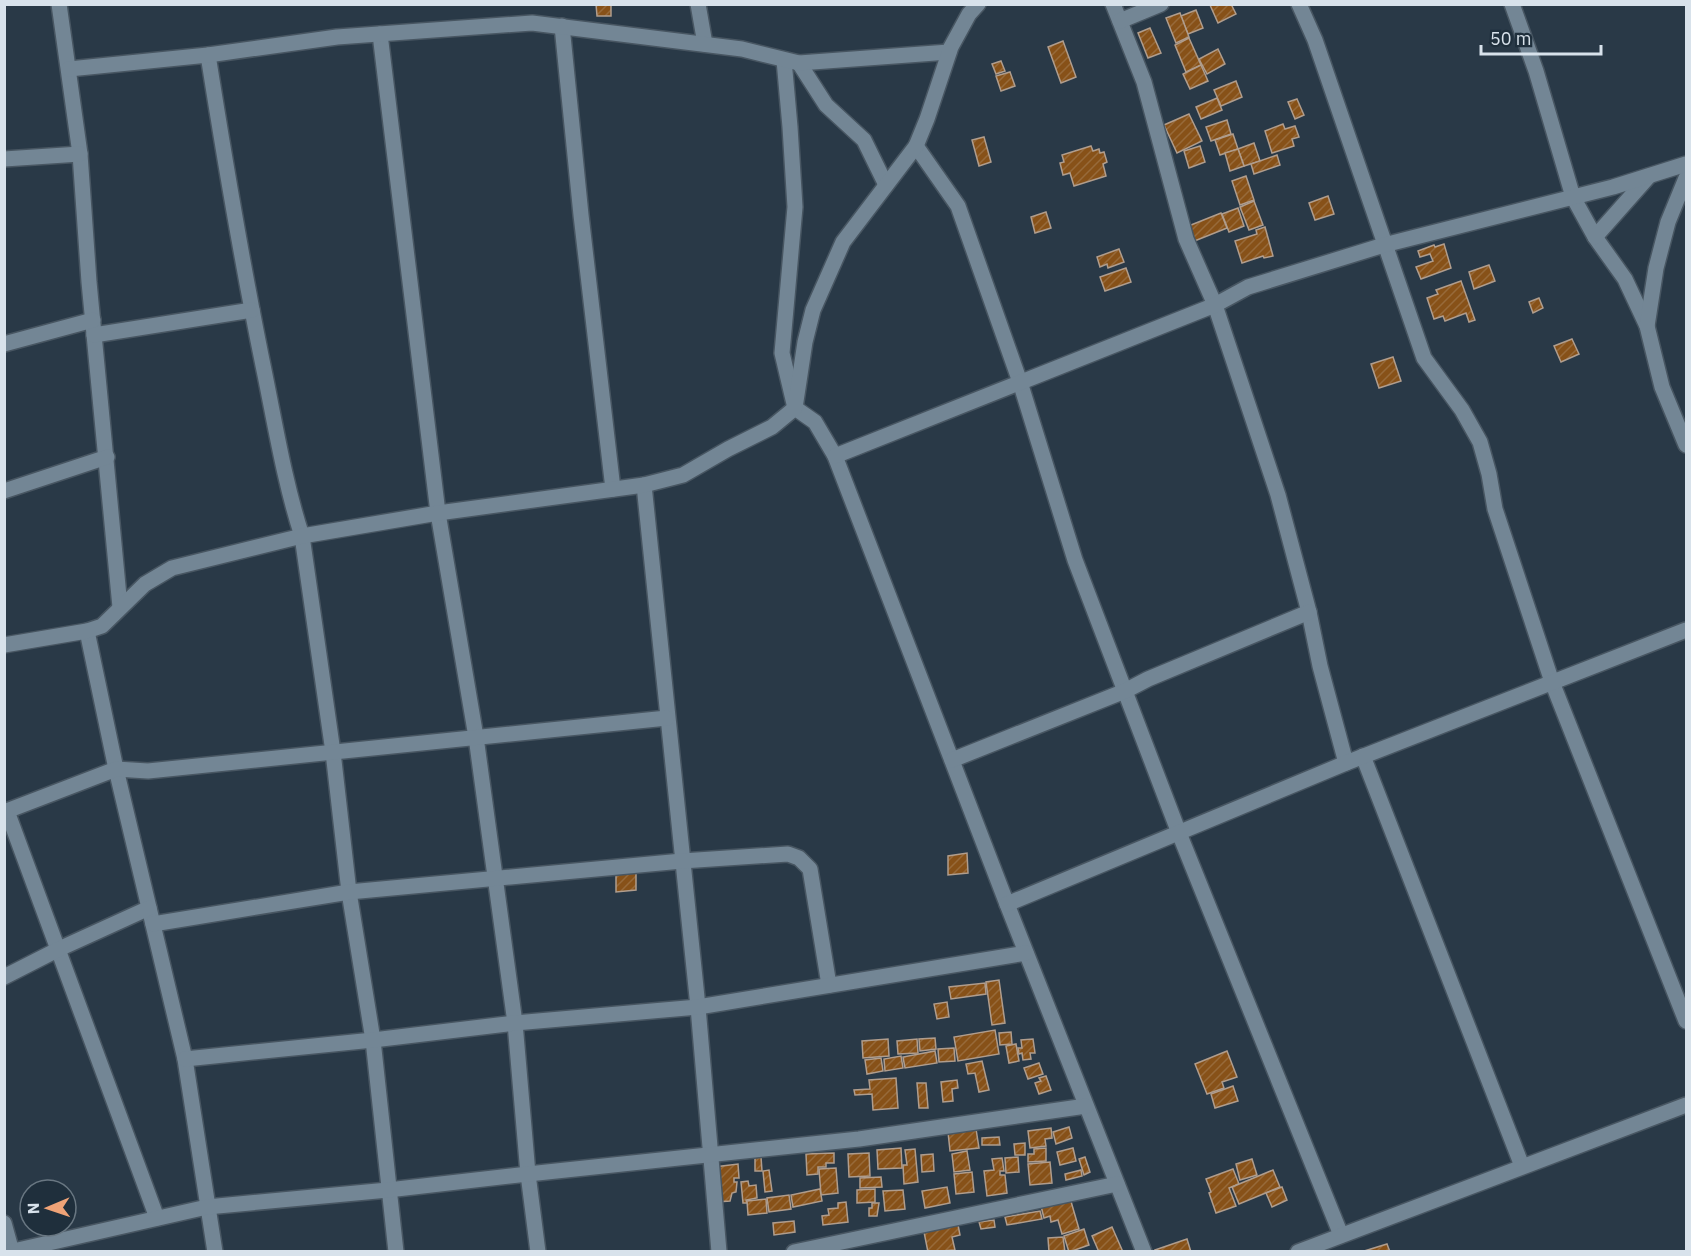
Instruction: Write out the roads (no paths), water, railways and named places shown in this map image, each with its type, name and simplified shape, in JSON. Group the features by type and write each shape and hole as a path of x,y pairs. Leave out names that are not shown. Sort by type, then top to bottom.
{"street":[{"path":"58,4 80,154 120,607"},
{"path":"698,4 705,44"},
{"path":"4,645 87,631 102,626 145,584 172,568 302,536 438,513 644,485 684,475 728,448 772,428 795,408 805,342 813,310 843,242 916,146 949,52 969,14 978,4"},
{"path":"1113,4 1144,82 1186,239 1215,305 1278,495 1346,763"},
{"path":"1120,21 1161,4"},
{"path":"1299,4 1315,40 1424,358 1462,410 1480,442 1495,509 1552,682 1686,1021"},
{"path":"1512,4 1536,71 1573,197 1595,237 1625,279 1647,326 1662,387 1686,445"},
{"path":"69,69 208,55 337,37 532,23 742,49 792,62 949,52"},
{"path":"562,26 581,215 613,489"},
{"path":"380,34 438,513 476,738 515,1023 528,1174 538,1251"},
{"path":"208,55 226,170 252,310 291,504 302,536 333,752 349,892 373,1040 396,1251"},
{"path":"792,62 826,105 864,140 886,185"},
{"path":"792,62 790,127 795,207 782,353 795,408 815,422 835,456 1143,1251"},
{"path":"916,146 957,206 1020,382 1075,560 1179,833 1341,1235"},
{"path":"4,159 80,154"},
{"path":"835,456 1215,305 1248,287 1384,245 1573,197 1686,164"},
{"path":"1595,237 1650,176"},
{"path":"1647,326 1656,268 1668,222 1686,178"},
{"path":"4,344 94,327 252,310"},
{"path":"4,491 107,457"},
{"path":"644,485 698,1007 719,1251"},
{"path":"952,760 1125,691 1148,679 1309,612"},
{"path":"1007,904 1363,756 1686,630"},
{"path":"87,631 116,769 184,1059 214,1251"},
{"path":"157,1218 6,811 116,769 148,771 667,718"},
{"path":"1363,756 1522,1166"},
{"path":"153,924 349,892 682,861 788,854 799,858 810,869 830,986"},
{"path":"4,978 59,949 149,909"},
{"path":"184,1059 515,1023 698,1007 1026,953"},
{"path":"1298,1251 1686,1105"},
{"path":"4,1223 11,1251 207,1207 388,1190 859,1139 1086,1106"},
{"path":"794,1251 1117,1184"}]}
